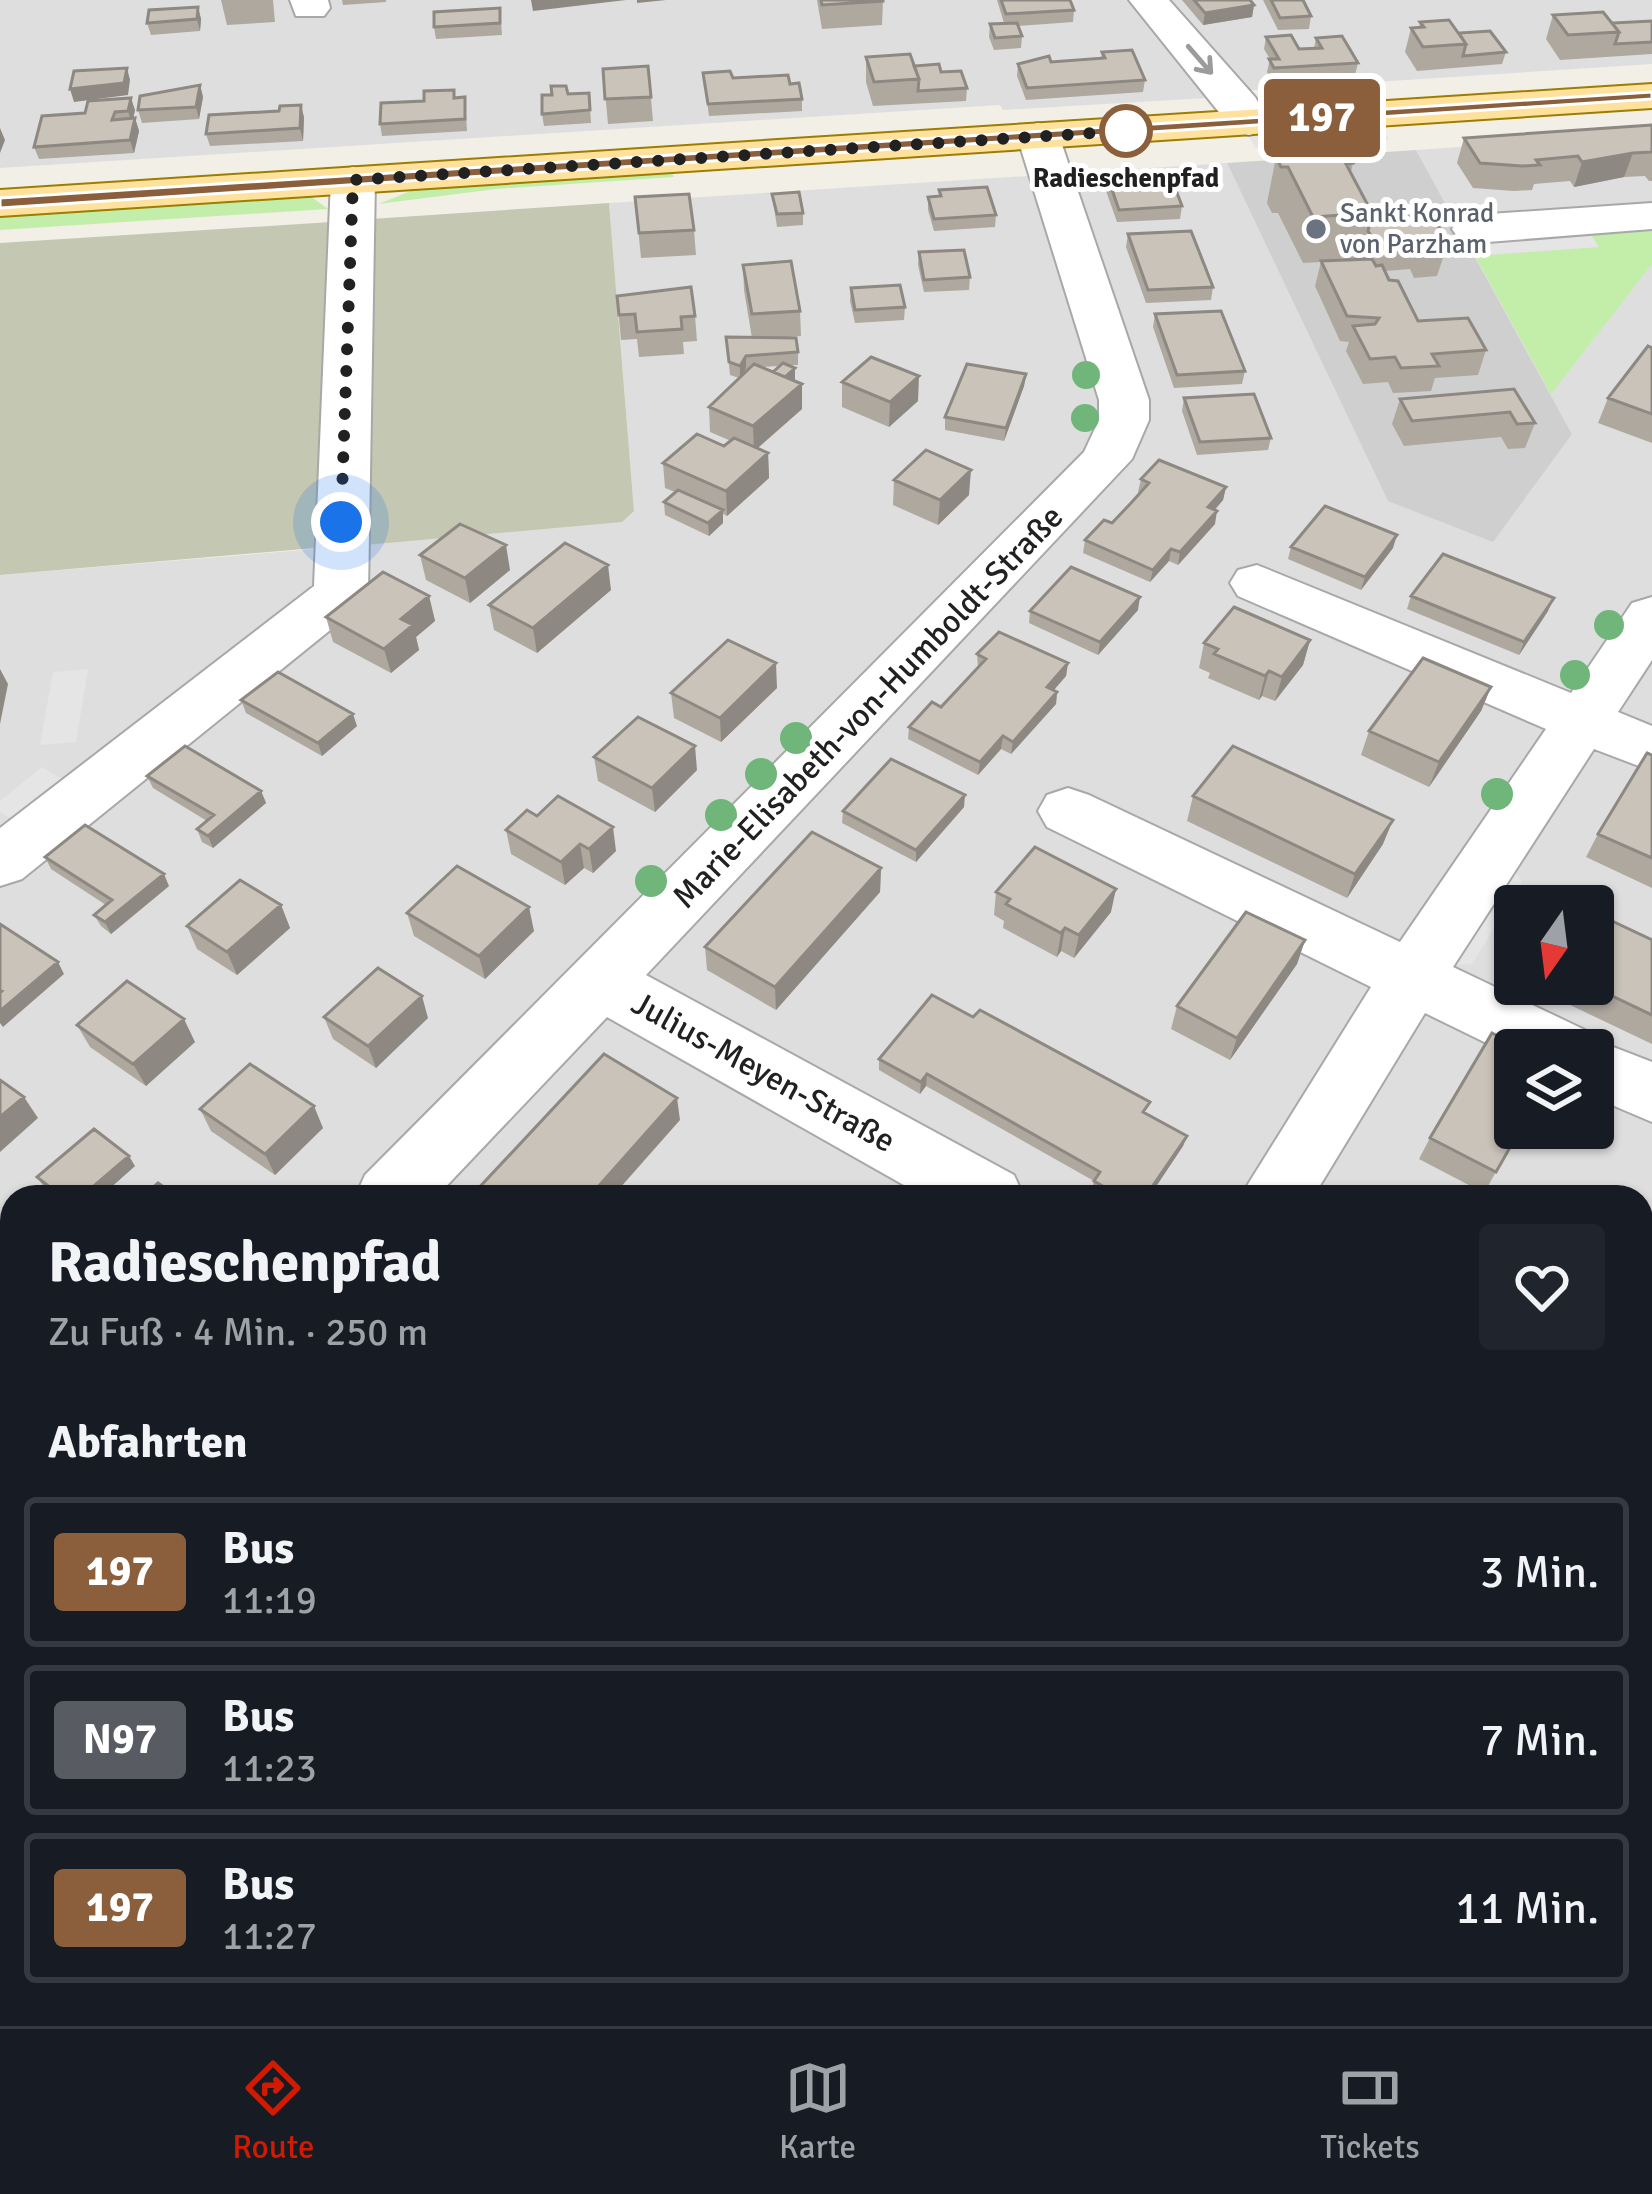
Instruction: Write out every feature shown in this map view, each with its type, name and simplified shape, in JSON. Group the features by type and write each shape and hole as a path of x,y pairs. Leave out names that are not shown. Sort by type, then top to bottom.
{"main road":[{"path":"0,203 1652,96"}],"street":[{"path":"1148,0 1249,122"},
{"name":"Marie-Elisabeth-von-Humboldt-Straße","path":"402,1185 1106,459 1116,441 1124,400 1038,136"},
{"path":"0,862 340,593 353,180"},
{"path":"1475,230 1652,216"},
{"path":"1257,583 1652,750"},
{"path":"1282,1185 1413,976 1652,616"},
{"path":"1068,811 1520,1029"},
{"name":"Julius-Meyen-Straße","path":"601,982 967,1185"},
{"path":"1614,1075 1652,1094"}],"shaded area":[{"path":"0,0 1652,0 1652,64 1222,92 1223,97 1003,110 1000,105 0,168"},
{"path":"1379,123 1389,139 1255,148 1247,132"},
{"path":"1652,134 1652,1185 0,1185 0,575 365,545 634,511 609,203 1227,163 1388,500 1572,434 1416,150"},
{"path":"1416,150 1572,434 1493,542 1388,501 1227,163"},
{"path":"609,203 634,511 622,522 365,545 371,219"},
{"path":"331,222 315,548 0,575 0,243"},
{"path":"1589,232 1599,247 1483,255 1474,240"},
{"path":"88,669 76,742 40,745 53,672"},
{"path":"42,767 69,783 19,823 0,812 0,801"},
{"path":"1512,866 1522,882 1501,885"},
{"path":"1494,896 1494,928 1472,964 1453,965"}],"green space":[{"path":"670,169 674,177 496,189 378,204 416,189"},
{"path":"306,193 328,209 0,230 0,213"},
{"path":"1652,222 1652,264 1551,394 1475,256 1597,247 1589,232"}],"building":[{"path":"821,0 883,0 883,1 822,5"},
{"path":"1001,0 1070,0 1074,10 1006,14"},
{"path":"1194,0 1250,0 1254,5 1205,13"},
{"path":"1271,0 1303,0 1311,16 1280,18"},
{"path":"198,7 197,19 147,23 149,10"},
{"path":"500,8 500,23 434,27 434,12"},
{"path":"1603,12 1619,32 1568,35 1553,15"},
{"path":"1449,20 1466,44 1423,47 1411,28 1424,27 1420,22"},
{"path":"1652,21 1652,42 1615,44 1619,32 1612,23"},
{"path":"1017,23 1022,36 995,38 990,24"},
{"path":"1490,31 1506,52 1463,56 1466,44 1459,33"},
{"path":"1291,35 1299,49 1322,48 1316,38 1342,36 1358,63 1274,68 1269,59 1279,59 1266,37"},
{"path":"1132,50 1145,80 1027,88 1018,64 1049,56 1051,62 1105,58 1102,52"},
{"path":"910,54 919,79 874,82 866,57"},
{"path":"939,64 941,72 961,71 967,88 918,91 914,66"},
{"path":"648,66 651,97 605,99 603,69"},
{"path":"127,68 124,83 70,89 74,71"},
{"path":"730,71 733,78 788,75 790,84 799,83 802,99 708,104 703,73"},
{"path":"200,85 196,107 138,110 140,96"},
{"path":"551,86 566,86 568,94 589,93 590,110 542,114 542,95 552,95"},
{"path":"454,90 454,98 465,97 465,119 380,124 381,103 424,101 424,91"},
{"path":"131,98 128,111 115,112 112,120 135,118 130,140 34,147 42,116 85,113 88,101"},
{"path":"301,105 300,128 206,134 209,115"},
{"path":"1652,125 1652,152 1582,162 1578,156 1536,160 1540,165 1480,163 1464,138"},
{"path":"1347,153 1353,163 1346,164 1372,213 1313,217 1288,167 1281,167 1276,157"},
{"path":"1169,172 1182,206 1119,210 1107,175"},
{"path":"987,187 996,215 934,219 928,197 941,196 939,190"},
{"path":"799,192 803,213 777,214 772,194"},
{"path":"689,194 694,230 639,233 635,197"},
{"path":"1432,215 1448,243 1439,243 1444,251 1421,253 1417,245 1379,247 1368,231 1371,219"},
{"path":"1191,231 1213,287 1148,290 1128,234"},
{"path":"964,250 970,277 924,280 919,252"},
{"path":"1372,259 1376,266 1382,265 1389,280 1398,281 1418,321 1468,318 1486,350 1432,354 1439,366 1401,368 1395,357 1370,359 1353,326 1375,324 1379,318 1347,316 1321,261"},
{"path":"791,261 800,311 752,314 743,265"},
{"path":"900,285 905,307 855,310 851,288"},
{"path":"691,287 695,316 681,317 682,329 637,332 635,314 619,315 617,296"},
{"path":"1221,311 1245,371 1177,375 1155,314"},
{"path":"726,337 796,338 798,352 746,356 740,366 729,362"},
{"path":"1648,346 1652,348 1652,414 1608,398"},
{"path":"871,357 919,376 890,402 842,382"},
{"path":"783,363 795,368 785,377 773,372"},
{"path":"754,364 802,384 753,426 709,407"},
{"path":"967,364 1026,374 1006,428 945,417"},
{"path":"1514,389 1535,423 1517,424 1510,412 1412,421 1400,399"},
{"path":"1254,394 1271,438 1200,442 1184,398"},
{"path":"697,434 724,446 734,438 768,453 726,491 663,463"},
{"path":"926,450 971,470 940,500 894,480"},
{"path":"1159,460 1226,487 1208,507 1217,511 1180,552 1171,549 1153,570 1085,540 1104,520 1112,523 1131,503 1149,483 1141,479"},
{"path":"678,490 723,510 708,523 664,502"},
{"path":"1325,506 1397,535 1365,577 1291,547"},
{"path":"460,524 506,545 465,578 420,555"},
{"path":"565,543 608,565 533,628 489,605"},
{"path":"1443,554 1554,598 1524,642 1411,596"},
{"path":"1071,567 1140,597 1100,642 1030,611"},
{"path":"383,572 429,596 401,619 413,625 384,649 326,617"},
{"path":"1234,607 1310,640 1282,677 1269,671 1265,676 1214,654 1218,649 1204,643"},
{"path":"999,632 1068,663 1047,687 1057,692 1013,742 1003,736 980,762 909,727 932,702 941,707 986,659 977,654"},
{"path":"728,640 776,663 720,718 671,693"},
{"path":"1423,658 1491,687 1439,762 1369,731"},
{"path":"278,672 353,714 318,743 241,700"},
{"path":"638,717 695,746 652,788 594,757"},
{"path":"185,746 261,791 208,836 197,829 214,815 147,776"},
{"path":"1233,746 1393,820 1355,874 1193,796"},
{"path":"1647,753 1652,755 1652,858 1598,834"},
{"path":"891,759 965,795 916,850 843,811"},
{"path":"558,796 613,827 589,849 580,844 561,862 506,830 527,810 537,816"},
{"path":"85,825 164,874 105,922 94,915 112,900 45,857"},
{"path":"812,832 881,868 775,987 705,947"},
{"path":"1035,847 1116,889 1079,935 1065,928 1061,933 1006,904 1010,899 996,892"},
{"path":"457,866 529,907 479,956 407,913"},
{"path":"240,880 281,905 227,952 187,926"},
{"path":"1246,912 1305,940 1237,1038 1177,1006"},
{"path":"1614,922 1652,940 1652,1015 1614,997"},
{"path":"0,924 58,962 0,1011 2,991"},
{"path":"378,968 422,996 368,1046 324,1017"},
{"path":"127,981 184,1019 133,1064 77,1025"},
{"path":"932,995 973,1017 980,1010 1150,1102 1143,1112 1187,1136 1153,1185 1101,1185 1094,1181 1100,1172 927,1074 921,1082 879,1059"},
{"path":"1494,1034 1494,1149 1509,1149 1496,1172 1430,1138"},
{"path":"604,1054 677,1098 600,1185 482,1185"},
{"path":"250,1064 314,1106 265,1154 200,1109"},
{"path":"0,1080 24,1097 0,1117"},
{"path":"94,1129 129,1156 95,1185 47,1185 37,1177"}],"bus line":[{"name":"197","path":"0,203 1652,96"}],"place":[{"name":"Radieschenpfad","path":"1126,131"},
{"name":"Sankt Konrad von Parzham","path":"1316,229"}],"route":[{"path":"341,522 353,180 1126,131"}]}
